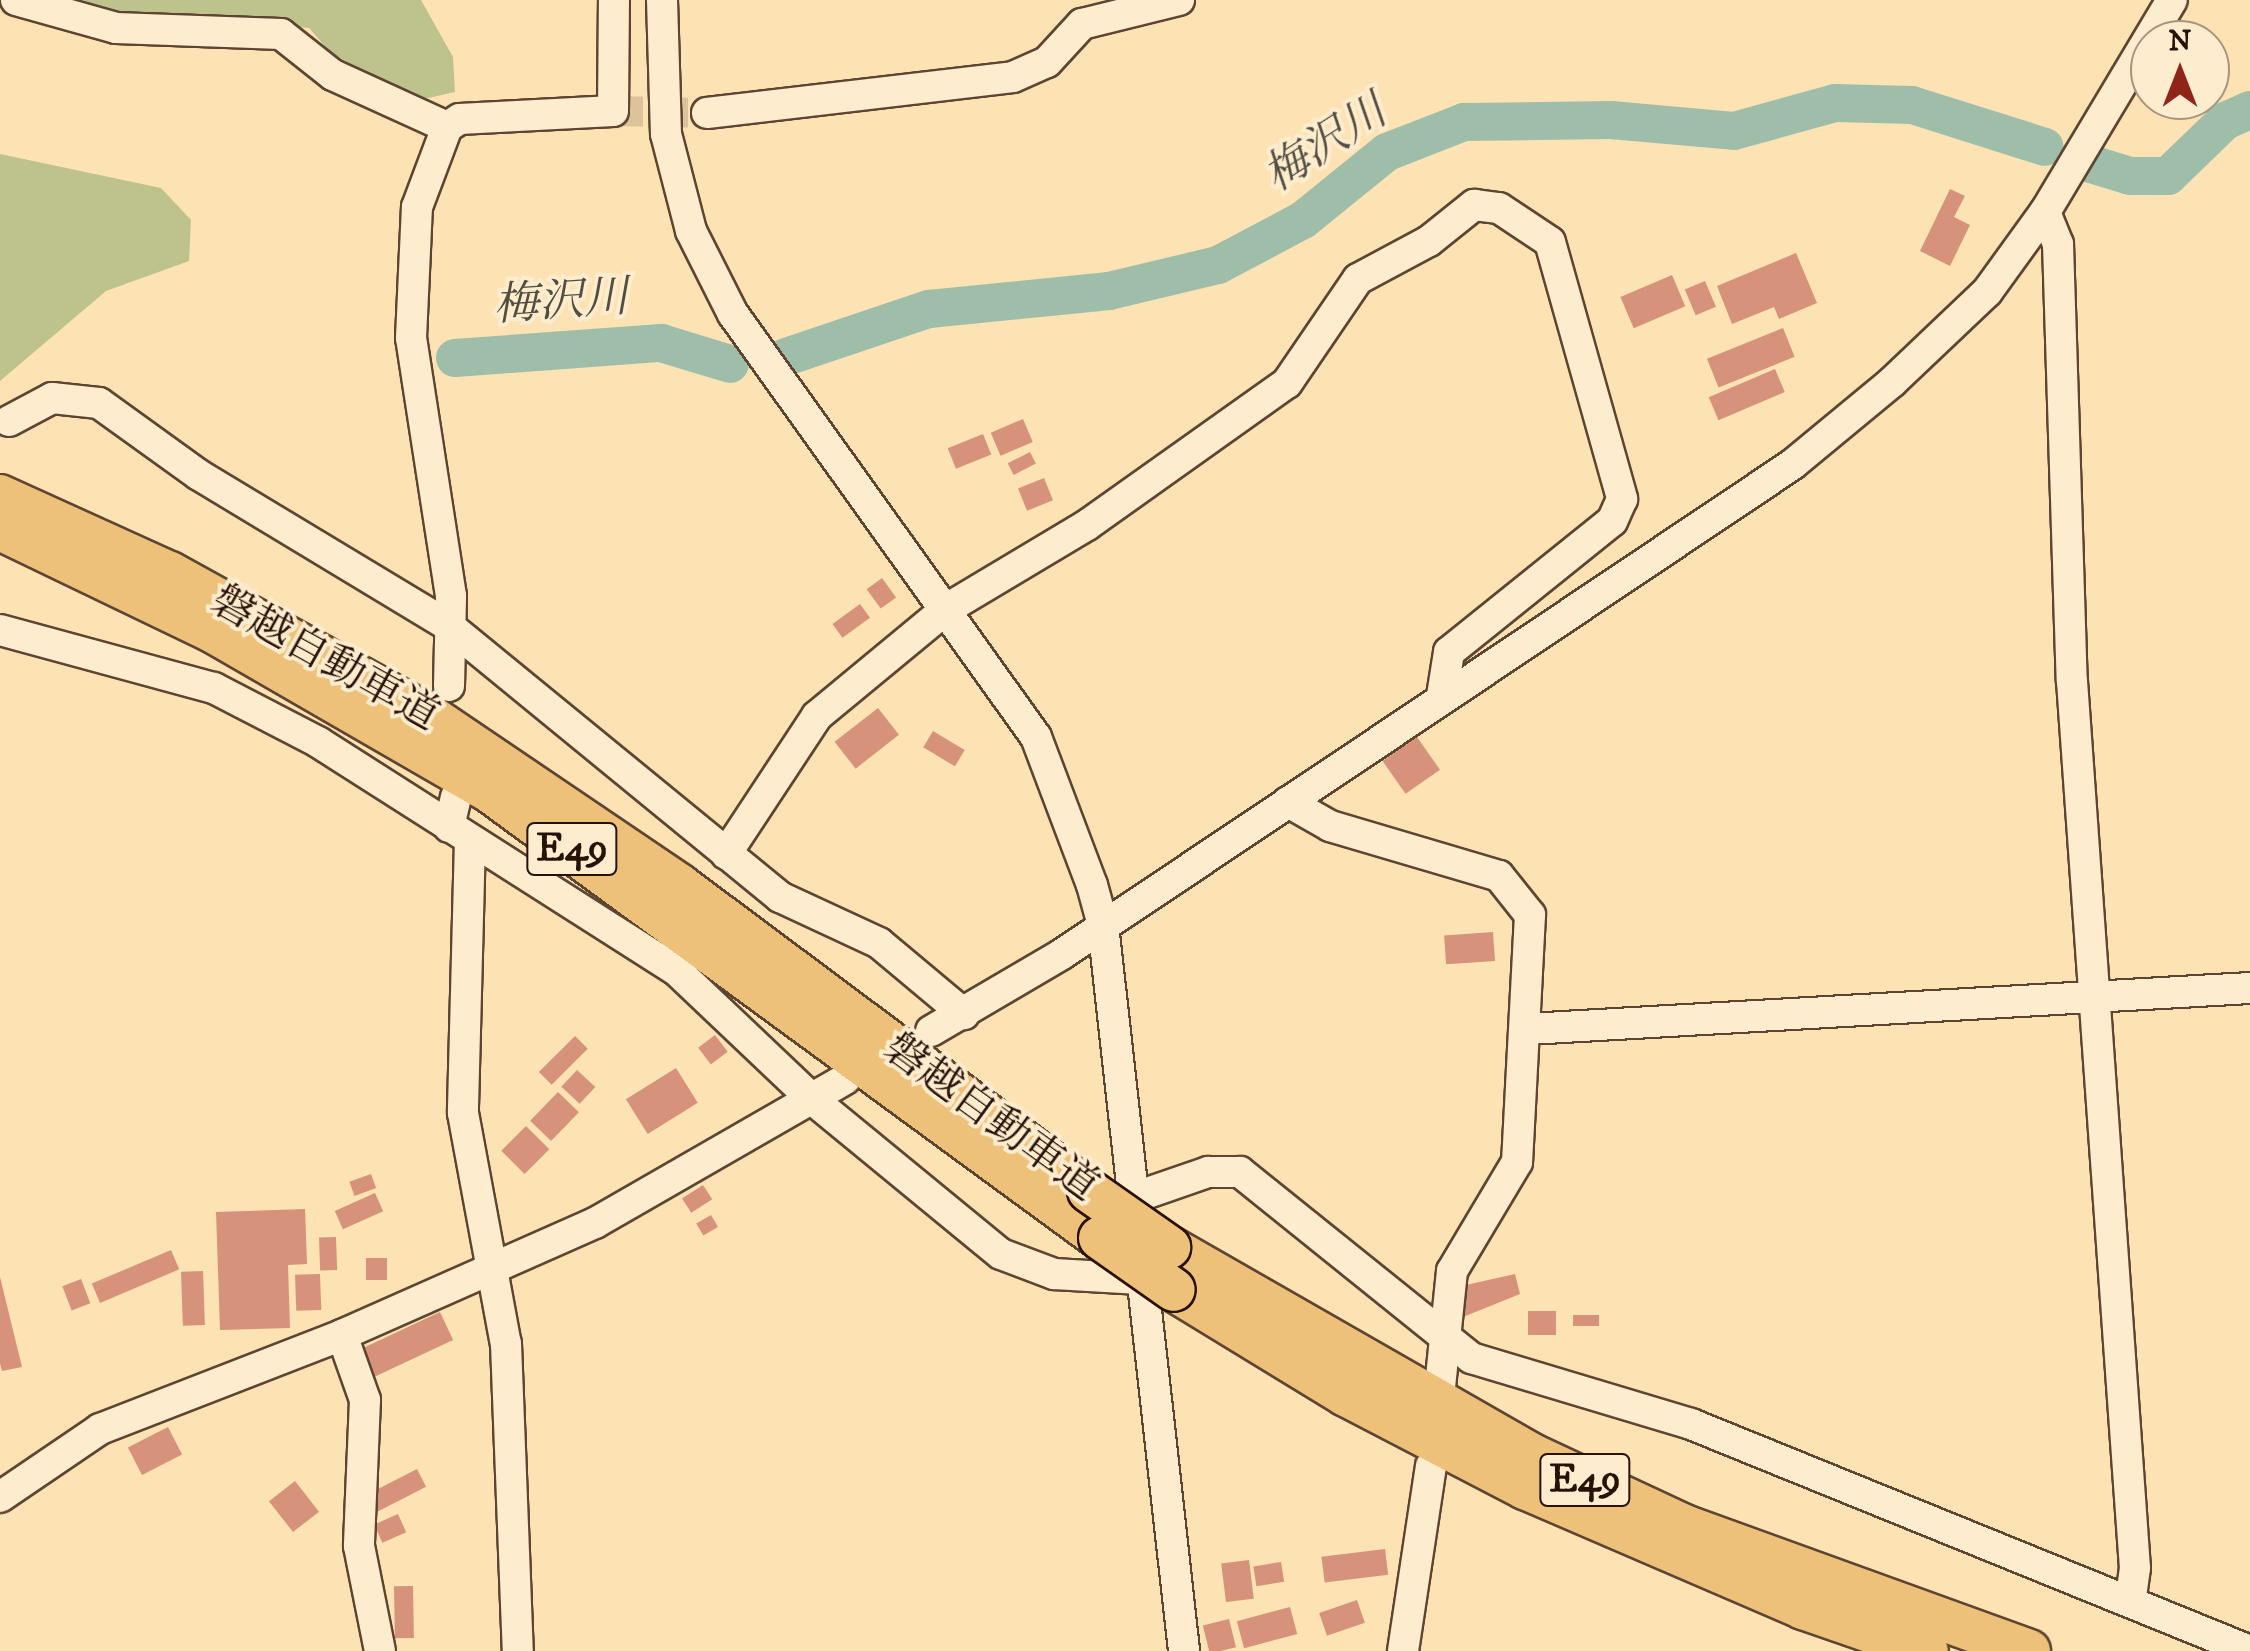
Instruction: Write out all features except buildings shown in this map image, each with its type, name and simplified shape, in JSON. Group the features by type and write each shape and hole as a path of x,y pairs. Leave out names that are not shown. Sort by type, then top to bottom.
{"highway":[{"name":"磐越自動車道","path":"0,496 224,601 458,735 679,885 1110,1195 1169,1247 1362,1364 1584,1480 1794,1569 2030,1651"},
{"name":"磐越自動車道","path":"0,529 214,632 488,790 1100,1238 1157,1284 1346,1395 1542,1496 1804,1608 1928,1651"}],"street":[{"path":"16,0 116,28 281,34 333,75 447,127"},
{"path":"450,686 450,626 409,272 416,207 447,127 468,117 613,111 614,0"},
{"path":"662,0 666,134 691,231 733,314 1036,737 1103,925 1110,1195 1157,1284 1184,1651"},
{"path":"708,113 1013,77 1046,62 1072,29 1178,0"},
{"path":"930,1031 964,1014 1103,925 1793,464 1934,346 1987,292 2045,212 2172,0"},
{"path":"726,854 817,716 945,610 1087,525 1288,384 1372,266 1429,241 1474,205 1491,207 1533,228 1555,254 1622,499 1612,521 1449,652 1442,696"},
{"path":"2045,212 2058,244 2092,996 2135,1568 2130,1602"},
{"path":"9,422 52,398 98,403 199,475 450,626 780,896 915,967 964,1014"},
{"path":"0,630 227,694 318,742 674,969 812,1099 1028,1269 1157,1284"},
{"path":"456,797 460,834 464,1113 506,1344 518,1651"},
{"path":"1288,802 1330,826 1499,876 1512,888 1533,932 1517,1162 1452,1271 1440,1388"},
{"path":"1528,1029 2250,988"},
{"path":"2,1494 100,1428 342,1335 596,1223 845,1079"},
{"path":"1110,1195 1208,1172 1240,1172 1446,1338 1491,1366 1692,1424 2130,1602 2195,1642 2250,1651"},
{"path":"342,1335 366,1400 359,1546 380,1651"},
{"path":"1403,1651 1432,1466"}],"green space":[{"path":"62,0 421,0 453,57 455,92 424,99 374,78 330,52 309,28 119,15"},
{"path":"0,154 161,188 191,220 189,261 106,291 0,381"}],"waterway":[{"name":"梅沢川","path":"786,357 929,309 1109,291 1218,265 1303,220 1387,152 1464,122 1611,120 1734,131 1835,103 1912,105 2045,147"},
{"name":"梅沢川","path":"2081,161 2130,176 2168,176 2225,121 2250,110"},
{"name":"梅沢川","path":"455,358 661,343 730,364"}],"tunnel":[{"path":"613,111 707,113"}]}
